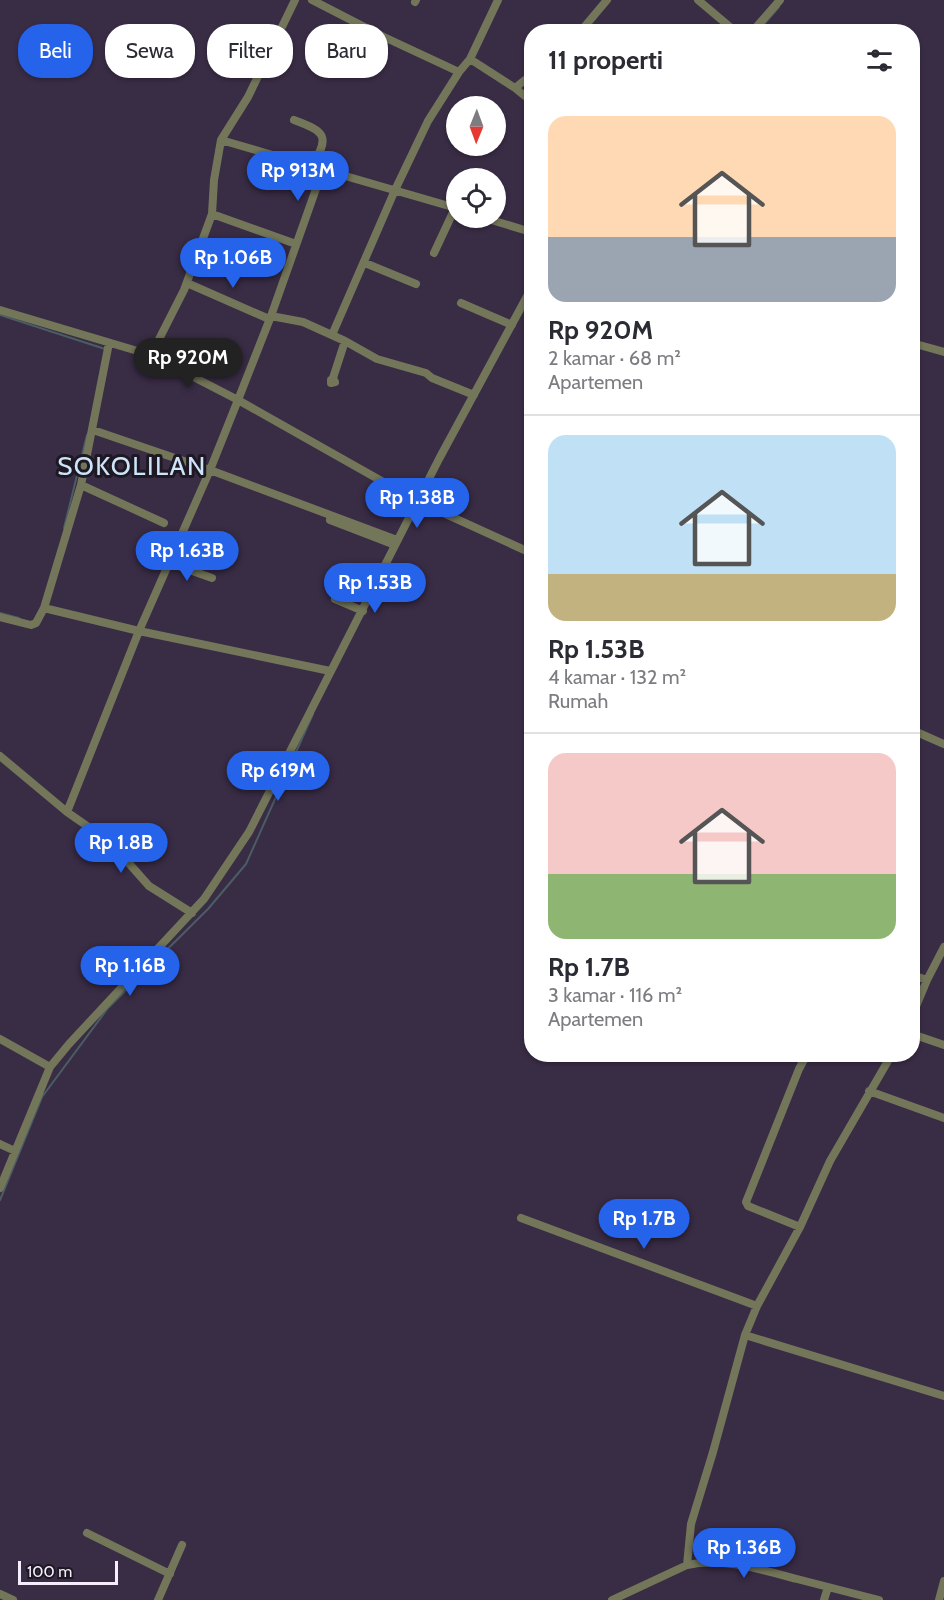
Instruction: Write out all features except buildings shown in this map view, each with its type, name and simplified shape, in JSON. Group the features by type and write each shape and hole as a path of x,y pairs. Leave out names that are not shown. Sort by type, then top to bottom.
{"street":[{"path":"151,356 187,283 212,214 214,180 221,140 248,97 295,0"},
{"path":"312,0 459,72"},
{"path":"332,335 395,190 428,121 459,72 470,59 498,0"},
{"path":"587,24 607,0"},
{"path":"698,0 726,24"},
{"path":"759,24 780,0"},
{"path":"470,59 524,95"},
{"path":"515,88 524,81"},
{"path":"294,120 316,129 323,139 323,147 312,166"},
{"path":"221,140 446,205"},
{"path":"67,812 139,631 238,400 323,169"},
{"path":"212,214 296,244"},
{"path":"506,224 524,230"},
{"path":"434,253 446,227"},
{"path":"365,262 416,284"},
{"path":"187,283 270,318 303,322 377,359 426,373 432,378 474,395"},
{"path":"0,1188 51,1067 69,1044 192,913 221,875 249,832 396,542 424,504 474,395 524,302"},
{"path":"461,303 512,325"},
{"path":"0,310 151,356 238,400 424,504 524,550"},
{"path":"331,380 332,383 335,382 333,378 345,341"},
{"path":"0,617 31,625 36,623 44,608 81,485 93,432 108,343"},
{"path":"920,345 944,352"},
{"path":"93,432 209,472 396,542"},
{"path":"81,485 164,524"},
{"path":"170,563 212,578"},
{"path":"335,599 363,610"},
{"path":"44,608 139,631 330,670"},
{"path":"920,734 944,744"},
{"path":"0,756 67,812 110,842 149,886 192,913"},
{"path":"920,997 944,947"},
{"path":"920,978 927,980"},
{"path":"920,1037 944,1045"},
{"path":"0,1039 51,1067"},
{"path":"800,1227 748,1206 746,1202 803,1062"},
{"path":"687,1565 691,1524 745,1335 800,1227 830,1161 887,1062"},
{"path":"869,1091 944,1118"},
{"path":"0,1143 15,1151"},
{"path":"521,1218 758,1306"},
{"path":"745,1335 944,1396"},
{"path":"87,1533 170,1574"},
{"path":"158,1600 182,1545"},
{"path":"612,1600 687,1565 700,1562 732,1564 878,1600"},
{"path":"939,1600 944,1581"},
{"path":"824,1600 828,1587"},
{"path":"0,1594 13,1600"}],"waterway":[{"path":"764,24 779,7"},
{"path":"0,315 105,349"},
{"path":"64,528 87,435"},
{"path":"0,613 19,618"},
{"path":"0,1200 42,1097 108,1008 208,909 246,864 313,714"}],"district":[{"name":"SOKOLILAN","path":"132,466"}]}
